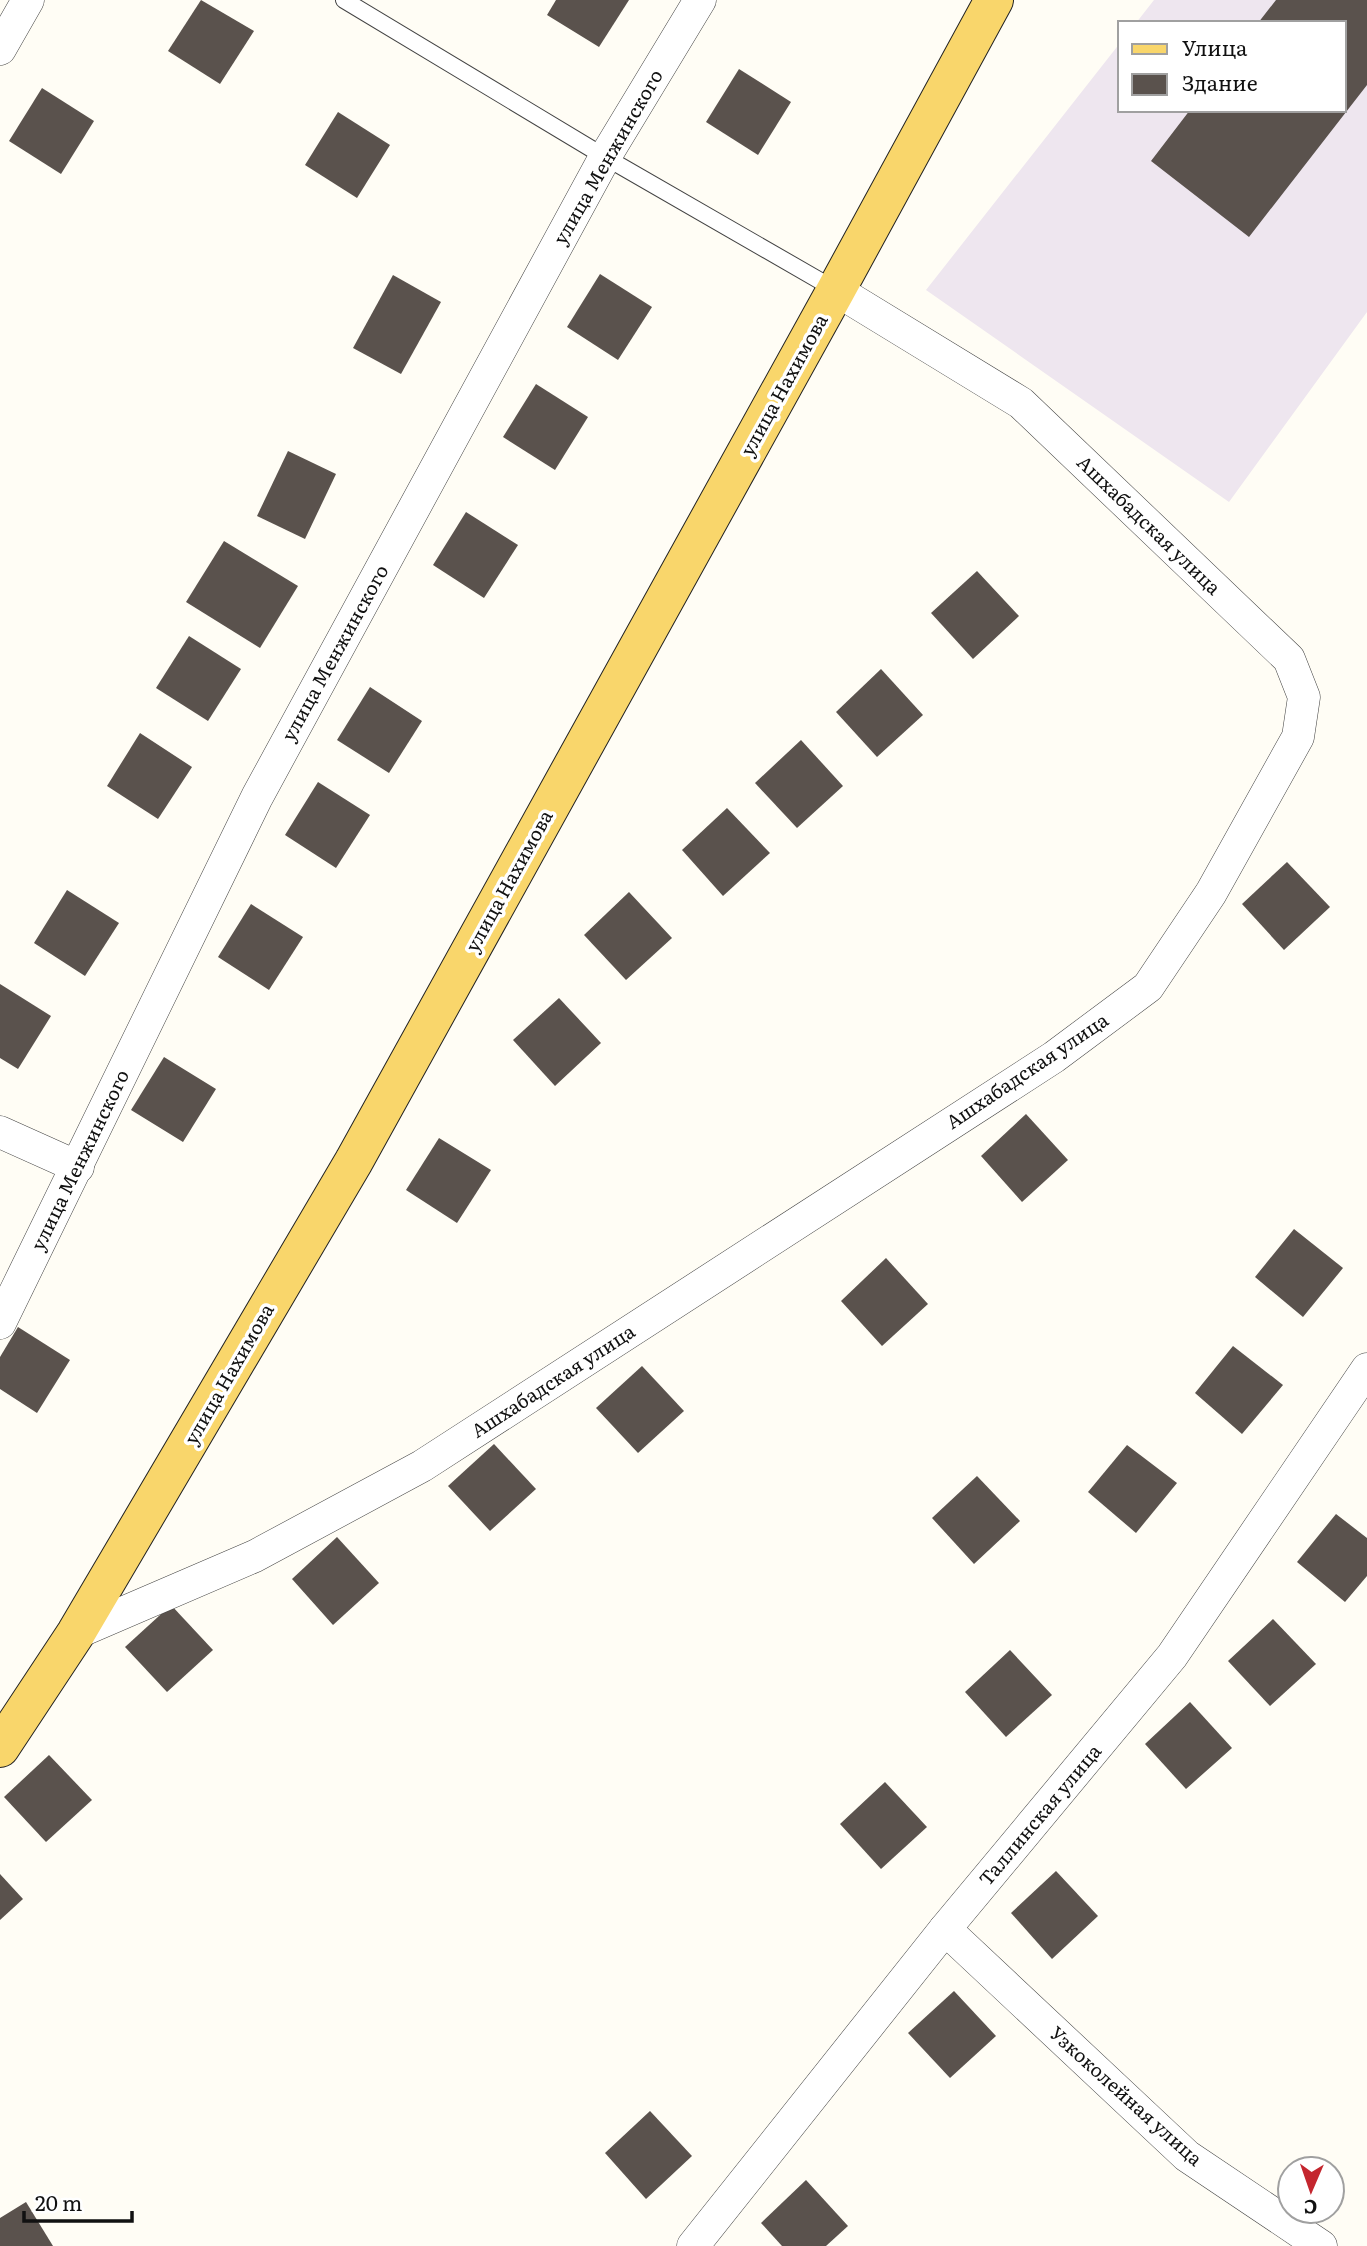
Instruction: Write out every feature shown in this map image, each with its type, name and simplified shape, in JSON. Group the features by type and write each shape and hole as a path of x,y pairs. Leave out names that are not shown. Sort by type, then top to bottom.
{"main road":[{"name":"улица Нахимова","path":"0,1748 76,1633 354,1161 994,0"}],"street":[{"path":"0,50 28,0"},
{"name":"улица Менжинского","path":"0,1323 257,797 605,157 700,0"},
{"name":"Ашхабадская улица","path":"76,1633 255,1556 422,1466 1030,1072 1148,987 1211,893 1298,737 1304,697 1289,659 1021,402 836,290"},
{"path":"0,1132 78,1167"},
{"name":"Таллинская улица","path":"693,2246 945,1928 1172,1656 1367,1369"},
{"name":"Узкоколейная улица","path":"945,1928 1187,2156 1321,2246"}],"lane":[{"path":"344,0 605,157 836,290"}],"shaded area":[{"path":"1154,0 1367,0 1367,312 1229,502 926,290 1118,46 1118,112 1346,112 1346,21 1138,21"}],"building":[{"path":"201,0 254,31 220,84 168,51"},
{"path":"556,0 629,0 599,47 547,15"},
{"path":"1276,0 1367,0 1367,85 1249,237 1151,161 1188,112 1346,112 1346,21 1260,21"},
{"path":"739,69 791,102 758,155 706,122"},
{"path":"42,88 94,121 61,174 9,141"},
{"path":"338,112 390,145 357,198 305,165"},
{"path":"600,274 652,307 618,360 567,327"},
{"path":"393,275 441,302 401,374 353,348"},
{"path":"536,384 588,417 555,470 503,437"},
{"path":"288,451 336,474 305,539 257,516"},
{"path":"466,512 518,545 484,598 433,565"},
{"path":"224,541 298,586 260,648 186,602"},
{"path":"977,571 1019,616 973,659 931,613"},
{"path":"189,636 241,669 208,721 156,688"},
{"path":"881,669 923,715 877,757 836,712"},
{"path":"370,687 422,721 389,773 337,740"},
{"path":"140,733 192,767 158,819 107,786"},
{"path":"801,740 843,786 797,828 755,783"},
{"path":"318,782 370,815 336,868 285,835"},
{"path":"727,808 770,853 723,896 682,850"},
{"path":"1287,862 1330,907 1284,950 1242,904"},
{"path":"67,890 119,923 85,976 34,943"},
{"path":"629,892 672,938 626,980 584,935"},
{"path":"251,904 303,937 269,990 218,957"},
{"path":"0,984 51,1016 18,1069 0,1058"},
{"path":"559,998 601,1043 555,1086 513,1040"},
{"path":"164,1057 216,1089 183,1142 131,1110"},
{"path":"1026,1114 1068,1160 1022,1202 981,1156"},
{"path":"439,1138 491,1170 457,1223 406,1190"},
{"path":"1294,1229 1343,1268 1303,1317 1255,1277"},
{"path":"886,1258 928,1304 882,1346 841,1301"},
{"path":"18,1327 70,1360 37,1413 0,1389 0,1357"},
{"path":"1233,1346 1283,1385 1242,1434 1195,1393"},
{"path":"642,1366 684,1411 638,1453 596,1408"},
{"path":"494,1444 536,1489 490,1531 448,1486"},
{"path":"1127,1445 1177,1483 1136,1533 1088,1492"},
{"path":"977,1476 1020,1521 974,1564 932,1518"},
{"path":"1336,1514 1367,1538 1367,1576 1345,1602 1297,1562"},
{"path":"337,1537 379,1583 333,1625 292,1579"},
{"path":"171,1605 213,1650 167,1692 125,1647"},
{"path":"1273,1619 1316,1664 1270,1706 1228,1661"},
{"path":"1010,1650 1052,1695 1006,1737 965,1692"},
{"path":"1190,1702 1232,1748 1186,1789 1145,1744"},
{"path":"49,1755 92,1800 46,1842 4,1797"},
{"path":"885,1782 927,1827 881,1869 840,1824"},
{"path":"1056,1871 1098,1916 1052,1959 1011,1913"},
{"path":"0,1874 23,1899 0,1920"},
{"path":"954,1991 996,2036 950,2078 908,2033"},
{"path":"650,2111 692,2156 646,2199 605,2153"},
{"path":"806,2180 848,2226 826,2246 782,2246 761,2223"},
{"path":"26,2202 53,2246 0,2246 0,2218"}]}
